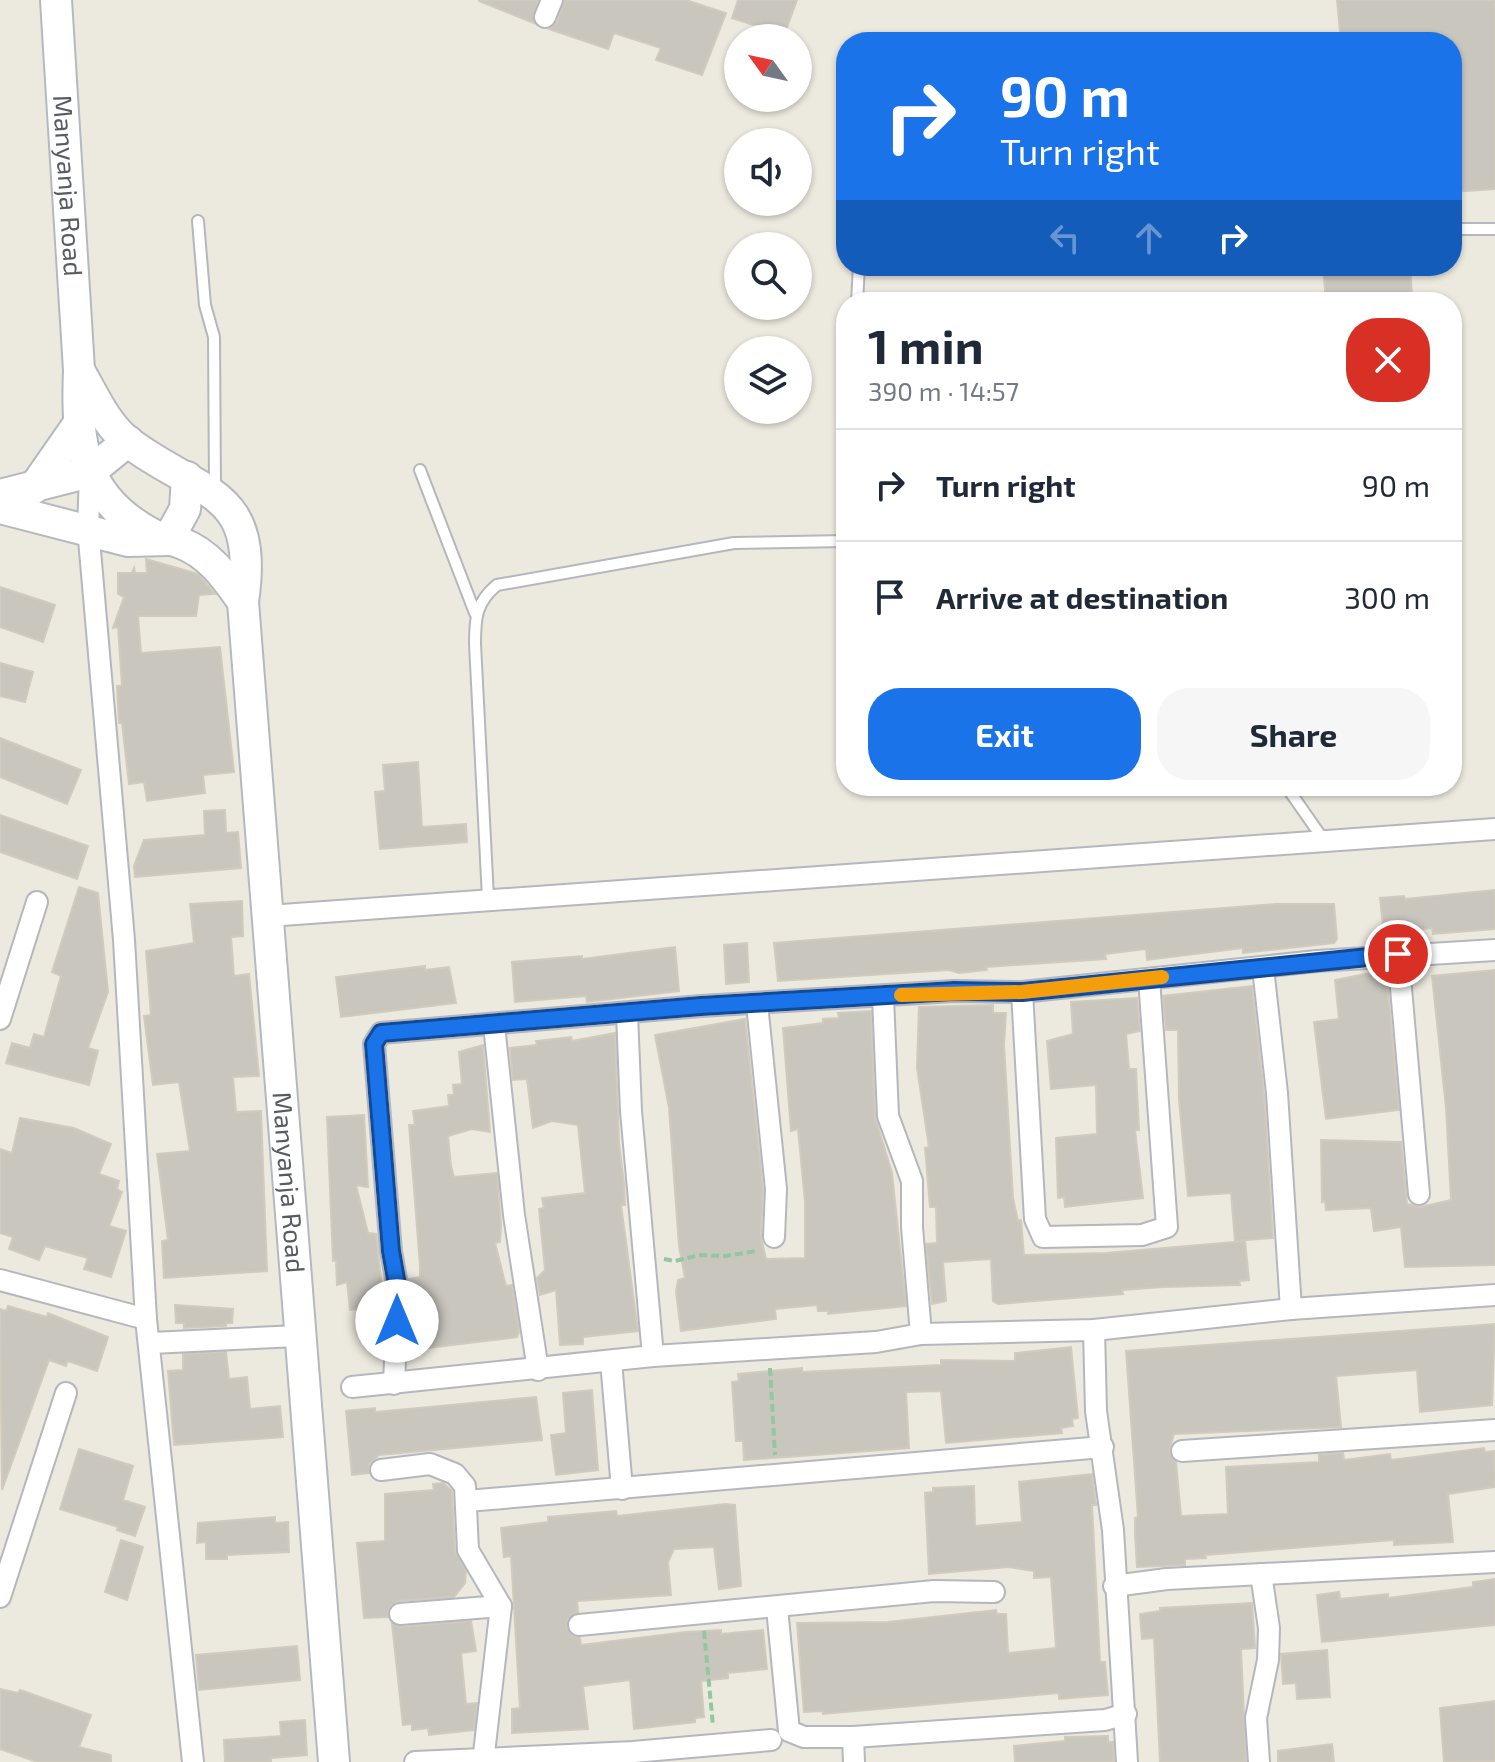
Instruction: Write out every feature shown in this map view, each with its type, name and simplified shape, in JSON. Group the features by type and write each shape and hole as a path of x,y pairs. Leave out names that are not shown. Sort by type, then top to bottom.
{"main road":[{"name":"Manyanja Road","path":"56,0 79,370 79,423 90,472 102,496 121,515 212,561 243,602"},
{"name":"Manyanja Road","path":"79,370 106,416 128,441 214,495 238,519 245,536 248,564 243,602 298,1336 334,1762"},
{"path":"33,489 79,423"},
{"path":"0,495 90,472 128,441"},
{"path":"0,508 57,525 88,528 128,541 168,540 185,509 187,477"}],"street":[{"path":"90,472 88,528 124,940 146,1319 151,1343 193,1762"},
{"path":"268,916 1495,829"},
{"path":"0,1019 37,902"},
{"path":"394,1384 398,1290 391,1251 374,1044 381,1033 954,991 1022,992 1398,954 1495,950"},
{"path":"1398,954 1419,1194"},
{"path":"1263,968 1277,1093 1291,1309"},
{"path":"1022,992 1035,1219 1043,1237 1142,1235 1167,1227 1149,979"},
{"path":"883,997 888,1116 912,1181 912,1227 921,1334"},
{"path":"757,1004 776,1189 774,1237"},
{"path":"627,1014 631,1111 653,1356"},
{"path":"494,1025 514,1215 538,1370"},
{"path":"0,1280 146,1319"},
{"path":"352,1387 653,1356 876,1342 921,1334 1094,1330 1291,1309 1495,1295"},
{"path":"1094,1330 1096,1411 1113,1530 1127,1762"},
{"path":"151,1343 298,1336"},
{"path":"611,1361 622,1489"},
{"path":"0,1597 66,1393"},
{"path":"1182,1451 1495,1430"},
{"path":"467,1501 1103,1447"},
{"path":"381,1470 430,1464 446,1468 465,1486 468,1550 501,1606 483,1759"},
{"path":"1114,1586 1261,1574 1495,1562"},
{"path":"1259,1762 1256,1718 1268,1660 1269,1628 1261,1574"},
{"path":"579,1625 934,1591 994,1592"},
{"path":"400,1614 501,1606"},
{"path":"777,1608 789,1731 804,1737 853,1737 1105,1720 1126,1714"},
{"path":"853,1737 854,1762"},
{"path":"415,1762 513,1759 771,1740"}],"lane":[{"path":"198,221 205,305 214,337 214,495"},
{"path":"1462,229 1495,229"},
{"path":"420,470 475,613 488,898"},
{"path":"475,613 485,595 497,585 515,581 734,543 836,541"},
{"path":"1293,796 1323,839"}],"path":[{"path":"644,1254 675,1261 700,1255 725,1256 741,1251 765,1251 770,1249 774,1237"},
{"path":"769,1350 777,1476"},
{"path":"702,1612 715,1744"}],"building":[{"path":"538,0 534,23 479,1"},
{"path":"565,0 686,0 726,13 702,75 656,60 661,48 614,33 608,49 549,29 557,22"},
{"path":"738,0 797,0 788,24 751,24 732,18"},
{"path":"1337,0 1495,0 1495,189 1462,191 1462,32 1340,32"},
{"path":"1324,276 1411,276 1412,292 1325,292"},
{"path":"146,559 198,574 215,594 199,595 196,616 138,616 141,653 220,647 234,772 203,775 205,793 147,801 144,782 129,784 122,723 119,723 117,686 122,686 118,627 113,628 124,597 118,594 118,573 132,573 134,568 135,573 147,573"},
{"path":"0,587 55,605 43,642 0,627"},
{"path":"0,663 33,672 25,702 0,696"},
{"path":"0,738 81,770 67,804 0,777"},
{"path":"418,762 422,827 466,824 467,842 380,849 375,792 385,791 383,765"},
{"path":"225,810 226,833 238,832 241,868 135,877 134,866 144,840 205,835 204,811"},
{"path":"0,815 88,846 77,879 0,852"},
{"path":"79,887 98,893 108,992 88,1048 98,1051 89,1085 6,1063 12,1043 30,1048 34,1034 44,1037 61,976 52,972"},
{"path":"1495,890 1495,929 1433,934 1432,928 1384,934 1380,898 1404,896 1405,899"},
{"path":"242,901 243,936 231,937 234,976 249,974 259,1076 233,1077 236,1112 261,1111 267,1271 164,1278 162,1241 168,1240 157,1154 190,1151 179,1082 153,1085 144,1016 151,1015 146,951 194,943 190,904"},
{"path":"1276,904 1334,904 1337,939 1334,943 1243,953 1243,948 1147,960 1146,949 1105,954 1106,959 986,967 987,970 959,973 949,970 778,981 774,943"},
{"path":"747,943 749,982 726,984 724,945"},
{"path":"675,947 679,991 587,1002 586,996 515,1002 512,962 582,956 582,959"},
{"path":"425,966 425,970 449,967 456,1003 341,1017 336,977"},
{"path":"1386,970 1399,1110 1326,1119 1314,1022 1339,1019 1335,980"},
{"path":"1495,970 1495,1265 1405,1267 1401,1227 1374,1231 1371,1208 1326,1210 1325,1201 1322,1202 1321,1140 1401,1142 1407,1204 1421,1207 1451,1200 1446,1108 1432,976"},
{"path":"1252,986 1264,1094 1273,1238 1235,1241 1231,1193 1188,1196 1179,1100 1178,1030 1166,1030 1163,996"},
{"path":"1137,998 1140,1031 1126,1034 1129,1069 1136,1069 1139,1130 1135,1130 1143,1198 1065,1207 1064,1197 1058,1198 1056,1138 1097,1134 1096,1085 1051,1089 1047,1041 1073,1034 1071,1002"},
{"path":"993,1005 993,1013 1006,1013 1004,1045 1013,1198 1018,1221 1021,1220 1024,1255 1106,1253 1245,1241 1249,1280 1239,1281 1240,1285 1122,1290 1123,1294 998,1304 993,1301 991,1259 943,1262 946,1301 932,1304 926,1244 937,1243 936,1207 930,1207 925,1148 929,1147 917,1068 919,1007"},
{"path":"871,1011 875,1117 892,1173 906,1306 828,1314 828,1311 818,1311 817,1305 775,1309 776,1319 681,1331 676,1292 678,1280 685,1278 679,1246 669,1108 655,1035 745,1019 763,1189 761,1237 766,1259 805,1258 805,1202 798,1129 791,1131 783,1028 823,1023 823,1019 839,1018 838,1013"},
{"path":"615,1033 625,1205 621,1205 638,1331 583,1337 583,1344 560,1345 556,1290 540,1295 537,1278 545,1270 539,1209 544,1208 542,1198 585,1193 578,1125 552,1121 533,1128 527,1079 513,1080 510,1048 537,1045 536,1041 571,1037 572,1041"},
{"path":"483,1045 490,1132 472,1129 448,1136 451,1166 454,1177 497,1173 501,1225 500,1242 495,1243 506,1286 512,1285 519,1332 517,1337 418,1349 418,1344 409,1345 409,1279 420,1277 420,1266 409,1125 415,1125 413,1111 449,1106 448,1095 454,1095 453,1085 462,1084 459,1052"},
{"path":"364,1115 368,1187 356,1185 368,1233 376,1234 384,1306 350,1310 347,1282 337,1285 336,1260 333,1261 327,1117"},
{"path":"20,1118 74,1128 111,1144 99,1174 119,1181 117,1189 122,1192 109,1226 126,1231 111,1277 84,1269 88,1258 45,1246 39,1260 9,1249 13,1237 0,1233 0,1149 12,1153"},
{"path":"175,1305 233,1309 232,1323 184,1328 184,1323 176,1323"},
{"path":"8,1306 47,1317 48,1313 108,1337 97,1371 68,1361 66,1366 49,1360 2,1490 0,1309 6,1311"},
{"path":"1495,1324 1492,1405 1420,1412 1417,1370 1336,1376 1341,1427 1174,1434 1169,1451 1176,1463 1181,1516 1228,1514 1226,1467 1319,1462 1319,1455 1343,1453 1344,1460 1390,1454 1391,1460 1484,1448 1485,1452 1494,1451 1495,1487 1448,1494 1453,1542 1394,1545 1394,1540 1205,1555 1206,1558 1185,1559 1185,1565 1137,1567 1135,1518 1138,1517 1126,1351"},
{"path":"1071,1347 1078,1418 1072,1419 1073,1426 1061,1428 1062,1433 946,1443 941,1391 906,1392 909,1448 744,1460 743,1441 736,1441 732,1382 739,1381 738,1374 802,1368 802,1372 941,1365 941,1360 1015,1361 1015,1353"},
{"path":"226,1352 229,1379 247,1377 250,1409 280,1406 283,1437 174,1445 168,1371 183,1370 183,1354"},
{"path":"592,1390 598,1470 556,1475 551,1435 566,1433 563,1393"},
{"path":"536,1397 542,1440 379,1455 369,1464 369,1473 352,1475 346,1411 375,1408 375,1412"},
{"path":"79,1449 133,1466 123,1500 145,1507 135,1536 117,1530 118,1527 60,1509"},
{"path":"1092,1474 1096,1505 1092,1505 1100,1662 1105,1662 1108,1695 1059,1699 1059,1693 823,1714 823,1711 804,1712 797,1623 888,1622 996,1610 997,1614 1006,1614 1008,1653 1056,1648 1051,1577 1034,1578 1034,1571 1009,1567 929,1574 925,1493 933,1492 933,1488 974,1486 975,1526 1022,1522 1019,1482"},
{"path":"443,1483 452,1491 455,1551 466,1572 465,1583 454,1597 398,1601 389,1608 388,1617 364,1618 357,1543 385,1541 385,1494 434,1490 433,1484"},
{"path":"735,1505 741,1586 719,1589 714,1547 674,1549 668,1562 671,1595 577,1601 578,1612 568,1619 566,1627 573,1636 580,1638 581,1645 686,1632 721,1630 721,1634 763,1630 767,1669 728,1673 728,1678 701,1681 704,1717 695,1718 695,1722 634,1729 630,1680 583,1686 588,1729 512,1733 512,1709 520,1708 511,1556 504,1557 501,1528 548,1522 548,1517 616,1511 617,1516"},
{"path":"275,1517 275,1523 288,1522 289,1552 206,1559 206,1542 197,1543 198,1523"},
{"path":"121,1540 143,1547 127,1600 105,1592"},
{"path":"1495,1579 1495,1625 1322,1642 1317,1595 1339,1592 1340,1599 1388,1594 1388,1598 1473,1587 1473,1582"},
{"path":"1252,1603 1255,1648 1241,1649 1246,1762 1160,1762 1154,1638 1142,1639 1140,1614 1160,1611 1160,1608"},
{"path":"471,1621 476,1651 461,1653 466,1704 477,1703 474,1730 429,1735 428,1728 412,1730 412,1724 403,1725 392,1624 401,1627"},
{"path":"297,1646 300,1680 199,1690 196,1655"},
{"path":"1327,1650 1330,1697 1297,1699 1296,1683 1283,1684 1281,1654"},
{"path":"0,1689 18,1693 20,1690 91,1715 79,1747 111,1755 111,1762 37,1762 0,1749"},
{"path":"1495,1701 1495,1761 1444,1762 1440,1708"},
{"path":"305,1720 307,1755 271,1758 271,1762 225,1762 224,1740 281,1736 280,1722"},
{"path":"1108,1736 1108,1742 1113,1742 1114,1762 1015,1762 1014,1746 1065,1741 1065,1737"},
{"path":"1332,1744 1334,1762 1278,1762 1278,1751"}],"slow traffic":[{"path":"901,995 954,991 1022,992 1162,977"}],"route":[{"path":"397,1321 398,1290 391,1251 374,1044 381,1033 701,1006 954,991 1022,992 1398,954"}]}
